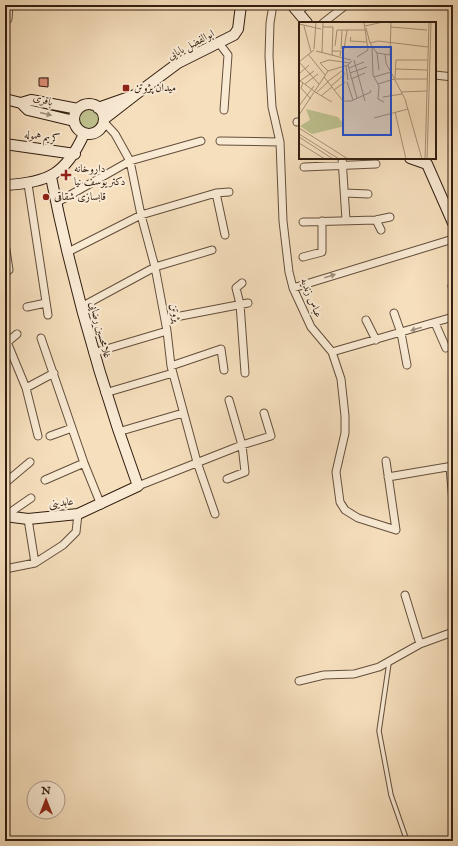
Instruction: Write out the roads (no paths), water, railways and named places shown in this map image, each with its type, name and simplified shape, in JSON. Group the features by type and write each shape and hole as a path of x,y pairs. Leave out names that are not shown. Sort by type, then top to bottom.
{"street":[{"path":"8,19 10,5"},
{"name":"ابوالفضل بابایی","path":"104,120 178,63 219,44 234,35 238,29 240,5"},
{"name":"عباس زندیه","path":"273,5 270,23 269,56 272,107 280,142 283,221 293,288 311,327 332,352 341,379 345,416 345,433 336,472 340,502 346,510 358,518 396,530 388,477"},
{"path":"306,5 295,8 306,22"},
{"path":"324,22 346,5"},
{"path":"219,44 228,55 224,110"},
{"path":"436,75 453,77"},
{"name":"ابوالفضل بابایی","path":"98,108 135,95"},
{"name":"باقری","path":"5,99 21,103 28,110 74,121"},
{"path":"21,103 32,100 78,109 90,104 98,108 104,120 102,127 97,133 84,134 78,129 74,121 78,109"},
{"name":"پژوتن","path":"104,120 115,134 130,161 141,215 155,268 165,319 172,369 197,462 215,514"},
{"path":"5,186 28,184 51,177 75,154 84,134"},
{"path":"56,203 130,161 201,141"},
{"path":"220,141 280,142"},
{"name":"کریم هموله","path":"5,144 75,154"},
{"path":"342,159 346,220"},
{"path":"413,159 427,164 453,223"},
{"path":"304,167 376,164"},
{"name":"غلامحسین رضایی","path":"51,177 93,353 118,432 138,486"},
{"path":"28,184 48,315"},
{"path":"68,252 141,215 216,193 229,192"},
{"path":"216,193 225,235"},
{"path":"345,193 368,194"},
{"path":"303,222 376,220 390,217"},
{"path":"376,220 382,230"},
{"path":"303,257 322,252 322,221"},
{"path":"293,288 453,239"},
{"path":"5,243 7,271"},
{"path":"81,307 155,268 212,250"},
{"path":"242,284 236,288 240,304 245,373"},
{"path":"27,307 46,303"},
{"path":"165,319 248,303"},
{"path":"394,313 401,333 407,365"},
{"path":"332,352 453,317"},
{"path":"366,320 376,340"},
{"path":"435,323 446,348"},
{"path":"93,353 167,331"},
{"path":"16,334 6,343 26,388 38,436"},
{"path":"41,338 100,505"},
{"path":"105,393 172,369 221,349 224,370"},
{"path":"26,388 54,373"},
{"path":"227,478 246,472 242,445 229,400"},
{"path":"118,432 183,413"},
{"path":"138,486 242,445 271,436 264,413"},
{"path":"50,436 72,428"},
{"path":"386,461 388,477 452,466 453,502"},
{"path":"5,483 30,462"},
{"path":"45,480 84,463"},
{"name":"عابدینی","path":"5,516 28,519 78,514 138,486"},
{"path":"5,516 31,498"},
{"path":"6,569 35,563 63,546 76,532 78,514"},
{"path":"28,519 35,563"},
{"path":"405,595 420,644"},
{"path":"299,681 324,675 354,674 379,667 420,644 453,632"}],"lane":[{"path":"389,662 379,731 391,795 407,841"}],"place":[{"name":"میدان پژوتن","path":"126,88"},
{"name":"داروخانه دکتر یوسف نیا","path":"66,175"},
{"name":"قابسازی شقاقی","path":"46,197"}]}
